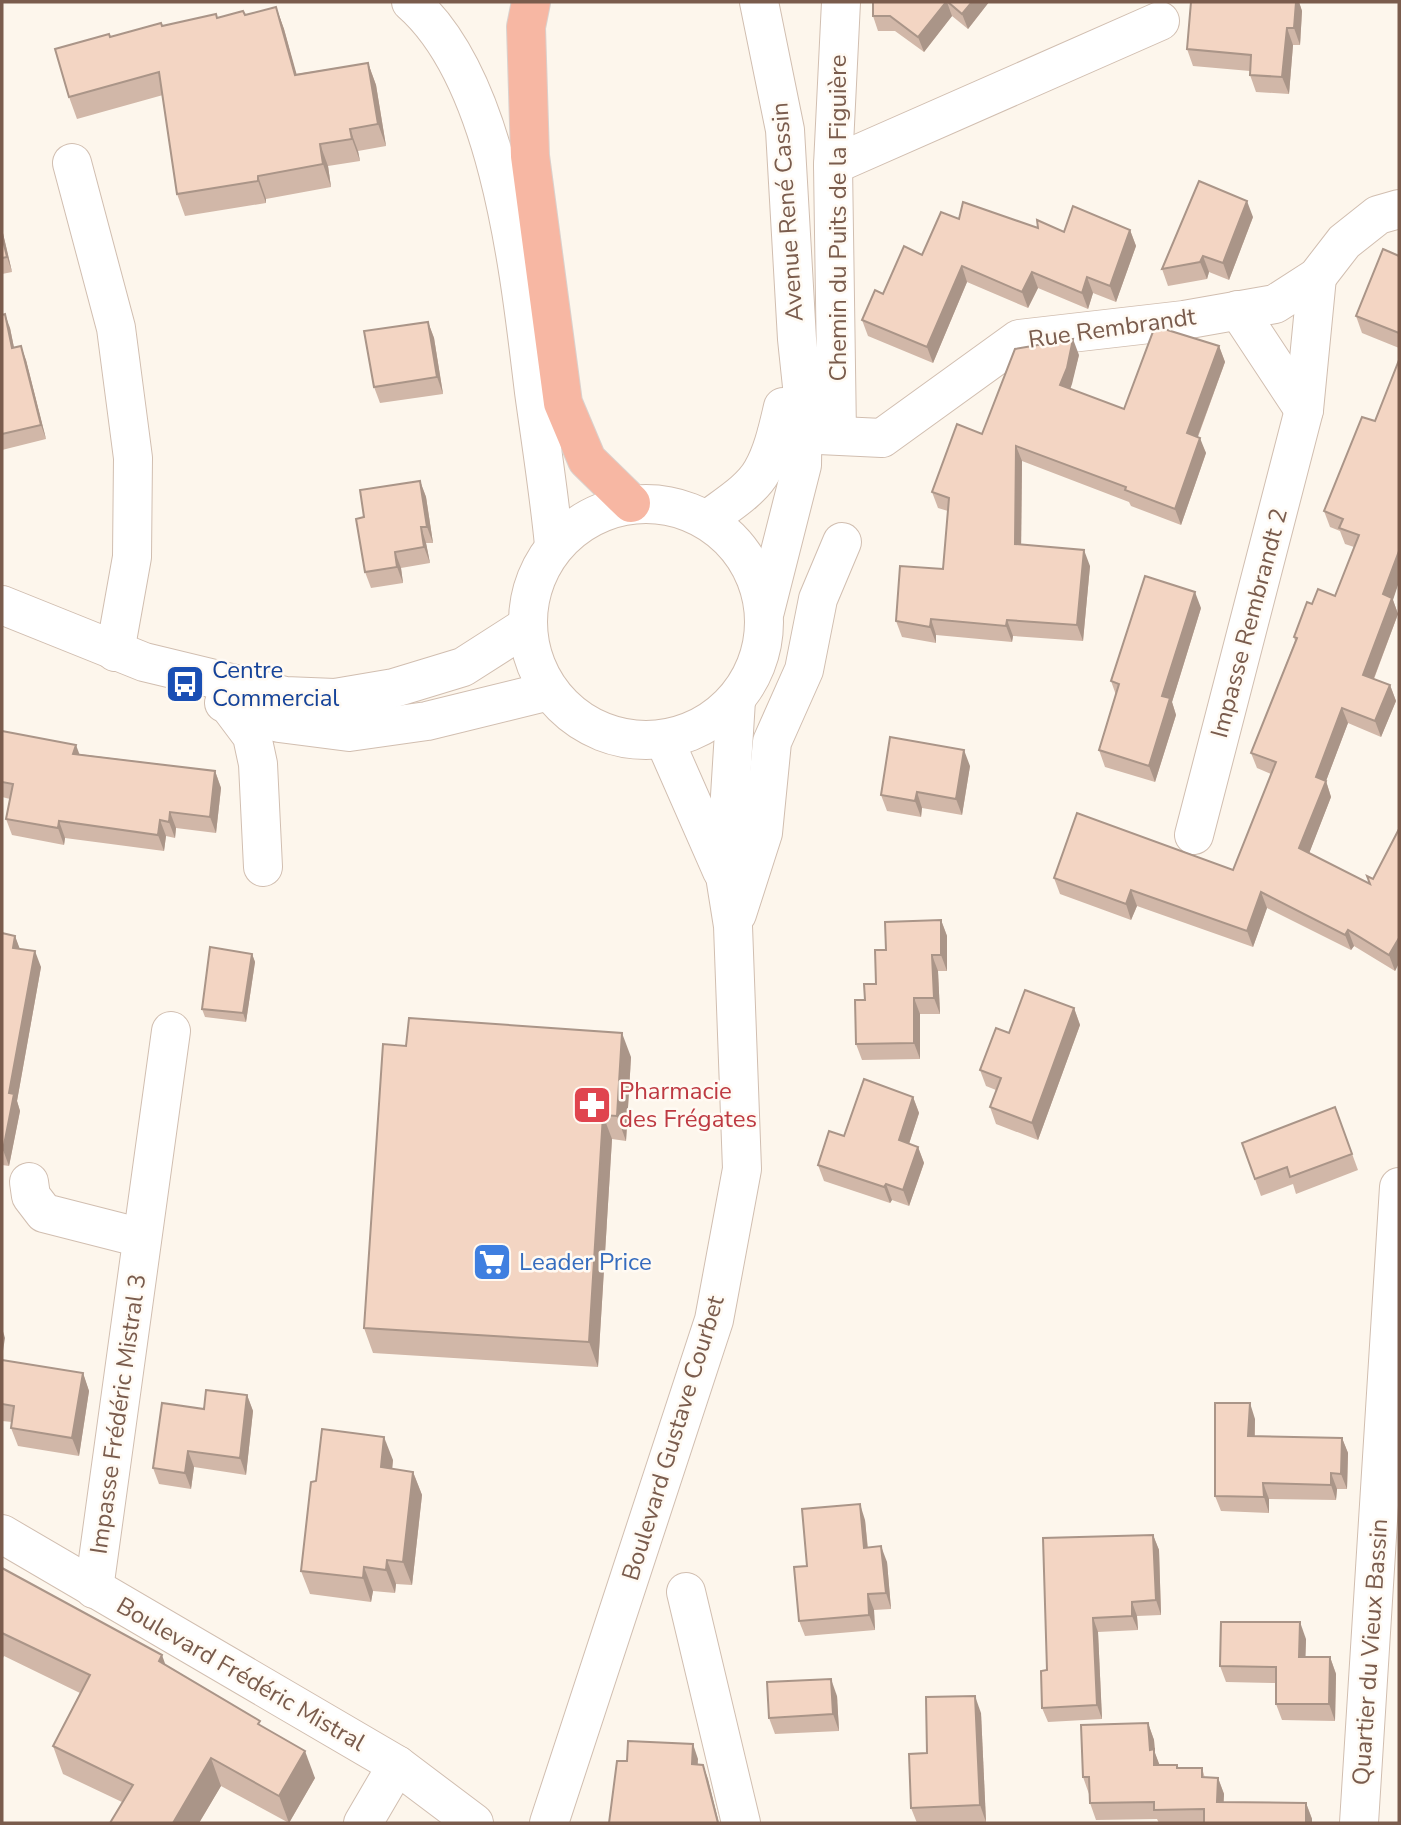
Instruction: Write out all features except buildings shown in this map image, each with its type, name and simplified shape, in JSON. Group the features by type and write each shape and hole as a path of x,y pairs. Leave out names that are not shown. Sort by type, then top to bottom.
{"highway":[{"path":"531,2 526,27 530,156 563,403 587,460 631,503"}],"street":[{"path":"411,2 430,18 456,61 476,104 495,157 519,269 547,473 554,545"},
{"name":"Avenue René Cassin","path":"759,2 785,131 805,433 802,465 765,612"},
{"name":"Chemin du Puits de la Figuière","path":"805,433 833,165 841,2"},
{"path":"833,165 1160,21"},
{"path":"72,163 116,328 133,458 130,657"},
{"name":"Rue Rembrandt","path":"805,433 882,438 1019,339 1184,320 1275,304 1317,277 1344,242 1378,215 1399,209"},
{"name":"Impasse Rembrandt 2","path":"1194,835 1304,410 1317,277"},
{"path":"1238,310 1304,410"},
{"name":"Avenue René Cassin","path":"708,520 805,433"},
{"path":"631,503 671,505 708,520 736,544 743,554 755,575 765,612 763,643 753,673 736,700 715,719 691,732 664,740 630,739 597,730 571,714 549,691 533,661 527,626 528,597 538,570 554,545 576,525 602,511 631,503"},
{"path":"733,926 763,833 772,742 804,670 818,599 842,542"},
{"path":"2,605 130,657 228,704 279,723 349,732 428,721 549,691"},
{"path":"130,657 285,696 335,698 394,688 463,667 527,626"},
{"name":"Boulevard Gustave Courbet","path":"549,1823 715,1320 742,1170 733,926 725,876 736,700"},
{"path":"228,704 252,736 258,764 263,867"},
{"name":"Boulevard Gustave Courbet","path":"664,740 725,876"},
{"name":"Impasse Frédéric Mistral 3","path":"94,1589 171,1031"},
{"name":"Impasse Frédéric Mistral 3","path":"29,1182 30,1196 44,1213 142,1238"},
{"name":"Quartier du Vieux Bassin","path":"1359,1823 1399,1187"},
{"name":"Boulevard Frédéric Mistral","path":"2,1534 397,1765 474,1823"},
{"path":"686,1592 741,1823"},
{"path":"363,1823 397,1765"}],"place":[{"name":"Centre Commercial","path":"185,684"},
{"name":"Pharmacie des Frégates","path":"592,1105"},
{"name":"Leader Price","path":"492,1262"}]}
